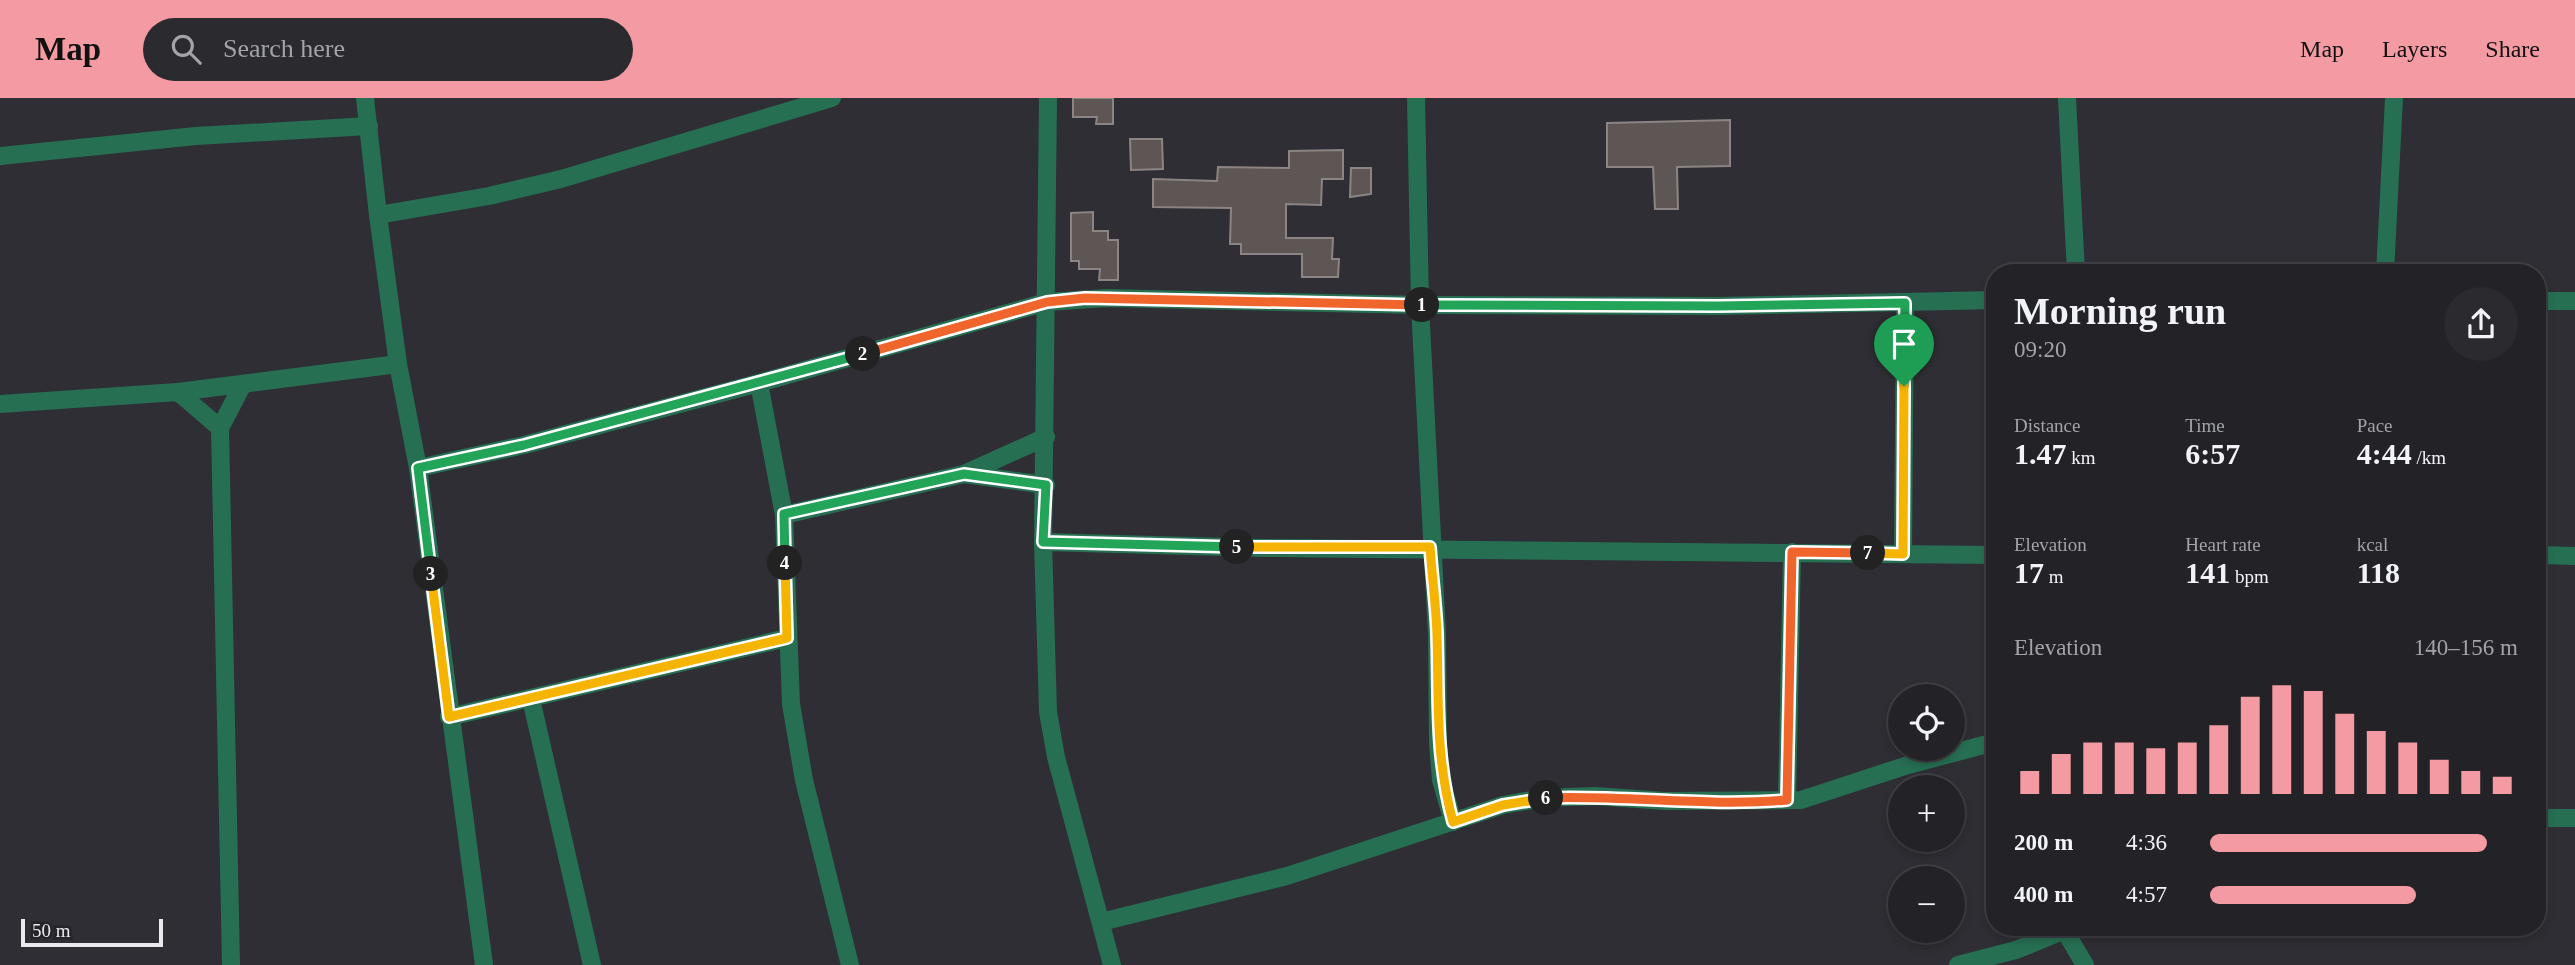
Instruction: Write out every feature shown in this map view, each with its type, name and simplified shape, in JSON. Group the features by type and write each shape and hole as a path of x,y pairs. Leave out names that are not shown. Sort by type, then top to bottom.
{"street":[{"path":"365,98 398,364 418,468 484,965"},
{"path":"378,215 489,196 561,179 802,101 832,98"},
{"path":"1048,98 1046,485 1043,542 1048,712 1056,757 1112,965"},
{"path":"1416,98 1420,305 1430,547 1437,634 1438,743 1441,779 1453,822"},
{"path":"2385,264 2394,98"},
{"path":"2065,99 2075,264"},
{"path":"0,156 196,136 369,126"},
{"path":"418,468 524,445 759,383 1047,302 1107,298 1420,305 1718,306 1986,300"},
{"path":"2546,301 2575,301"},
{"path":"1903,554 1905,303"},
{"path":"0,404 178,392 398,364"},
{"path":"759,383 784,514 791,704 804,780 850,965"},
{"path":"231,965 220,428 243,384"},
{"path":"178,392 220,428"},
{"path":"784,514 964,474 1046,437"},
{"path":"964,474 1046,485"},
{"path":"1043,542 1265,548 1430,547 1986,555"},
{"path":"1787,800 1792,552"},
{"path":"2546,555 2575,556"},
{"path":"449,717 787,638"},
{"path":"531,699 592,965"},
{"path":"1101,922 1287,876 1503,805 1544,798 1595,796 1665,801 1801,800 1908,765 1986,744"},
{"path":"2546,818 2575,818"},
{"path":"1958,965 2016,950 2051,936"},
{"path":"2071,936 2085,965"}],"building":[{"path":"1073,98 1113,98 1113,124 1096,124 1097,117 1073,117"},
{"path":"1730,120 1730,166 1677,167 1678,209 1655,209 1653,167 1607,167 1607,123"},
{"path":"1130,139 1162,139 1163,169 1131,170"},
{"path":"1343,150 1343,179 1322,179 1321,205 1286,204 1286,238 1333,238 1332,259 1339,259 1338,277 1302,277 1302,254 1241,254 1241,244 1230,244 1231,208 1153,207 1153,179 1217,181 1218,167 1289,168 1289,151"},
{"path":"1351,168 1371,168 1371,194 1350,197"},
{"path":"1093,212 1093,231 1108,231 1108,240 1118,240 1118,280 1099,280 1100,269 1079,269 1079,261 1071,261 1071,213"}],"route":[{"path":"1107,298 1420,305 1718,306 1905,303 1904,386 1903,554 1792,552 1787,800 1665,801 1595,796 1544,798 1503,805 1453,822 1441,779 1436,693 1437,634 1430,547 1265,548 1043,542 1046,485 964,474 784,514 787,638 449,717 418,468 524,445 759,383 1047,302 1107,298"}]}
